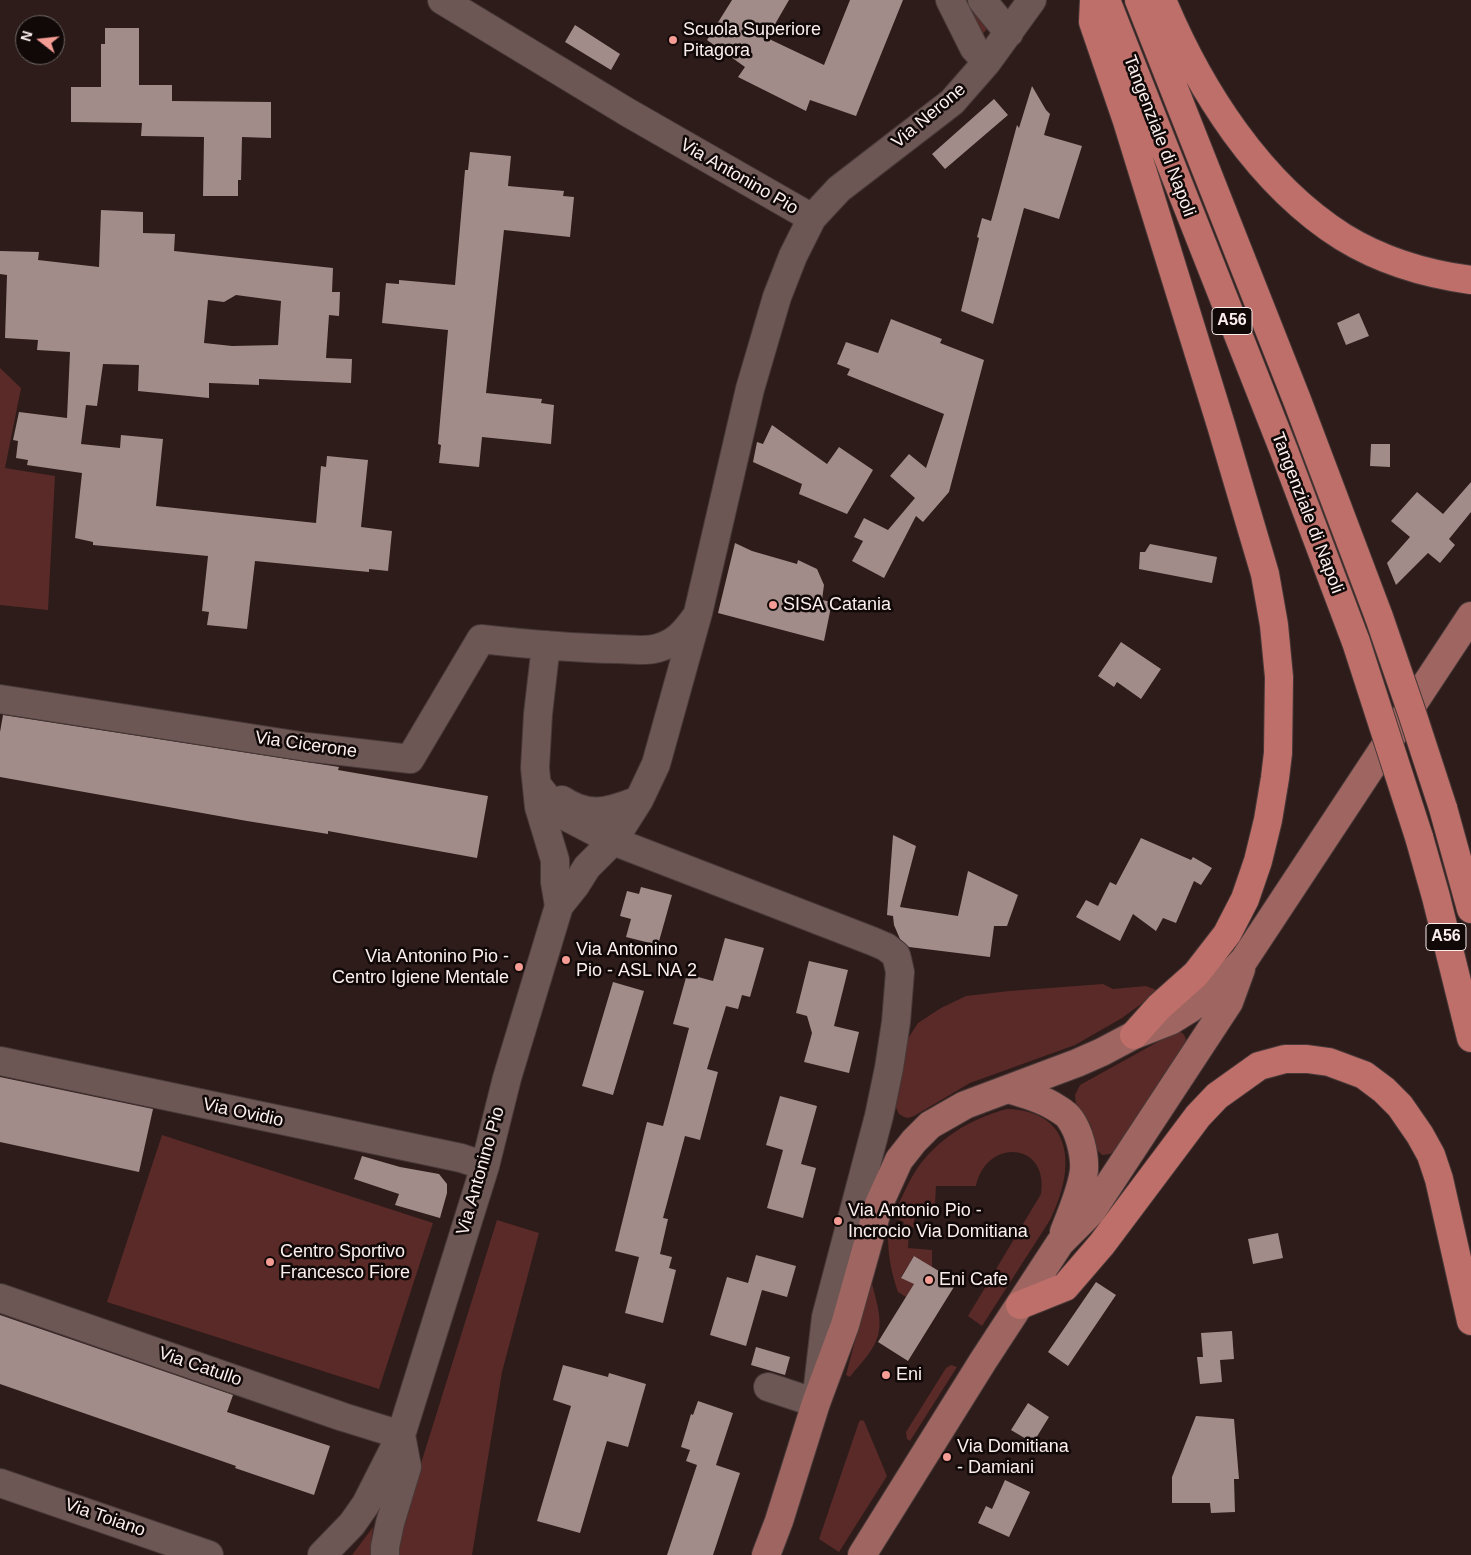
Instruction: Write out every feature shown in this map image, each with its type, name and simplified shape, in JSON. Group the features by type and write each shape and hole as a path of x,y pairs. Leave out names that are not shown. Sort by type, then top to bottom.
{"highway":[{"path":"1094,0 1092,22 1130,130 1222,425 1265,574 1274,625 1278,677 1278,753 1275,778 1268,820 1245,899 1227,934 1196,974 1159,1007 1134,1034"},
{"name":"Tangenziale di Napoli","path":"1106,0 1284,451 1356,642 1419,837 1446,935 1471,1038"},
{"name":"Tangenziale di Napoli","path":"1139,0 1298,400 1379,617 1443,808 1471,909"},
{"path":"1162,0 1176,35 1193,66 1235,132 1279,185 1310,213 1343,237 1375,254 1410,268 1442,276 1471,280"},
{"path":"1020,1305 1065,1286 1102,1244 1198,1116 1217,1096 1259,1066 1285,1059 1307,1059 1329,1062 1364,1075 1395,1101 1420,1135 1431,1155 1439,1179 1471,1321"}],"main road":[{"path":"766,1555 779,1521 816,1403 845,1325 879,1204 899,1160 930,1125 947,1114 965,1105 1077,1063 1134,1034 1170,1021 1213,992 1244,960 1471,616"},
{"path":"1060,1243 1091,1212 1224,1010 1229,1002 1244,960"},
{"path":"862,1555 943,1424 1060,1243 1076,1201 1084,1170 1083,1155 1078,1134 1070,1118 1056,1107 1042,1100 1008,1089"}],"street":[{"name":"Via Antonino Pio","path":"322,1555 352,1524 366,1504 402,1435 484,1166 507,1078 560,906 587,867 612,841 639,800 656,764 675,696 693,665 698,613 752,380 776,297 793,256 812,218 627,112 442,0"},
{"path":"950,0 974,48 987,62"},
{"path":"982,0 1009,33"},
{"name":"Via Nerone","path":"812,218 839,189 952,102 987,62 1032,0"},
{"name":"Via Antonino Pio","path":"560,906 555,882 555,860 539,807 535,768 538,714 546,646 641,650 658,648 686,632 698,613"},
{"name":"Via Cicerone","path":"0,699 307,747 410,759 481,638 546,646"},
{"name":"Via Antonino Pio","path":"641,650 657,655 668,662 674,674 675,696"},
{"path":"537,785 567,804 582,810 608,811 639,800"},
{"path":"537,785 552,804 565,816 612,841 872,941 886,947 896,955 900,972 896,1022 889,1068 879,1116 826,1317 816,1403 768,1387"},
{"name":"Via Ovidio","path":"0,1061 461,1158 484,1166"},
{"name":"Via Catullo","path":"0,1298 343,1417 402,1435"},
{"name":"Via Antonino Pio","path":"385,1555 390,1523 406,1468 402,1435"},
{"name":"Via Toiano","path":"0,1482 209,1555"}],"shaded area":[{"path":"961,0 971,0 991,24 982,35"},
{"path":"0,368 21,388 5,468 55,476 48,610 0,605"},
{"path":"1103,984 1113,989 1146,986 1159,991 1122,1018 1075,1045 970,1083 914,1116 908,1118 899,1114 894,1103 901,1054 918,1023 941,1008 966,996"},
{"path":"1178,1030 1185,1036 1186,1044 1116,1150 1110,1154 1102,1155 1097,1150 1090,1124 1076,1105 1075,1095 1080,1085 1163,1039 1173,1031"},
{"path":"1007,1109 1030,1112 1046,1120 1058,1132 1064,1147 1066,1164 1064,1182 1050,1220 982,1326 968,1316 1041,1194 1041,1176 1036,1164 1027,1156 1015,1152 1003,1153 991,1160 982,1170 976,1186 936,1186 935,1204 915,1204 914,1227 909,1228 908,1248 932,1250 932,1267 914,1256 901,1277 914,1284 906,1297 898,1292 893,1277 889,1257 888,1234 902,1231 904,1222 893,1217 906,1188 923,1160 943,1140 967,1124"},
{"name":"Centro Sportivo Francesco Fiore","path":"162,1135 433,1223 379,1389 107,1302"},
{"path":"497,1220 539,1233 502,1372 472,1555 398,1555 403,1521"},
{"path":"871,1279 878,1310 879,1334 871,1351 850,1377 846,1375"},
{"path":"951,1365 957,1367 910,1441 907,1439 906,1432 946,1368"},
{"path":"861,1420 864,1421 887,1476 839,1552 819,1539"},
{"path":"373,1527 370,1555 352,1555"}],"building":[{"path":"732,0 789,0 767,38 824,65 850,0 903,0 856,116 810,100 806,111 738,77 745,67 707,40"},
{"path":"575,25 620,54 611,70 565,42"},
{"path":"105,28 139,28 139,85 172,85 172,101 271,102 271,138 242,137 241,180 238,180 238,196 203,196 204,137 141,136 142,123 71,122 71,87 101,87 101,44 105,44"},
{"path":"1032,86 1050,114 1044,135 1082,146 1059,219 1024,208 993,324 961,311 982,218 991,221 1017,125 1019,128"},
{"path":"994,99 1008,115 945,169 932,154"},
{"path":"470,152 511,156 508,186 564,191 563,196 574,197 570,237 504,230 486,393 542,399 541,403 554,405 551,444 482,437 479,467 439,463 441,445 438,444 448,330 382,323 386,283 399,284 399,280 455,285 465,170 468,170"},
{"path":"101,210 143,212 143,233 175,234 174,251 333,268 332,292 340,292 339,316 329,315 326,358 352,359 351,383 259,379 259,385 209,383 209,398 138,391 139,365 103,364 97,406 86,405 81,444 120,448 121,435 163,439 156,506 316,523 321,466 326,467 327,456 368,460 361,527 392,531 388,571 369,569 369,572 255,561 247,629 207,625 209,612 202,611 208,556 93,545 93,542 75,538 82,473 27,465 28,460 16,458 18,441 13,440 19,412 67,418 70,352 37,350 38,340 5,338 7,275 0,274 0,251 39,252 38,260 99,267","holes":["236,295 281,301 278,345 232,346 204,343 208,300 224,302"]},
{"path":"1359,313 1369,336 1346,345 1337,323"},
{"path":"891,319 942,339 940,343 984,360 949,492 923,522 916,516 884,578 852,561 863,541 854,537 864,518 888,530 915,498 890,476 909,454 926,468 944,414 847,375 850,369 837,364 846,342 878,353"},
{"path":"772,425 827,464 839,447 873,470 847,514 799,494 802,484 753,462 757,442 763,444"},
{"path":"1371,444 1390,444 1390,467 1370,466"},
{"path":"1471,482 1471,512 1449,539 1455,545 1440,563 1428,553 1396,585 1387,563 1410,537 1391,521 1417,492 1443,514"},
{"path":"735,543 752,551 797,564 798,560 817,569 824,585 822,600 832,602 824,641 718,613"},
{"path":"1150,544 1217,557 1212,583 1139,569 1140,552 1145,552"},
{"path":"1121,642 1161,669 1141,699 1117,682 1114,687 1098,676"},
{"path":"3,715 339,767 338,770 488,796 477,858 328,831 328,834 247,821 0,777 0,732"},
{"path":"893,835 916,846 900,907 958,916 968,871 1018,895 1007,926 994,926 990,957 909,947 900,939 894,925 893,916 887,915"},
{"path":"1141,838 1191,860 1193,857 1212,868 1201,885 1194,881 1176,923 1163,918 1156,931 1133,914 1120,941 1076,917 1086,900 1098,906 1110,882 1116,885"},
{"path":"641,887 672,895 658,945 626,937 631,919 620,916 627,891 639,894"},
{"path":"725,938 764,948 750,997 742,995 738,1009 726,1006 707,1069 718,1072 700,1140 685,1136 663,1218 668,1219 660,1254 672,1257 669,1268 676,1270 663,1323 625,1313 639,1257 615,1251 647,1122 663,1126 689,1028 673,1024 687,974 713,981"},
{"path":"809,961 848,970 834,1026 859,1032 849,1073 804,1062 812,1033 807,1016 796,1013"},
{"path":"613,982 644,991 613,1095 582,1086"},
{"path":"0,1077 153,1109 139,1172 0,1142"},
{"path":"780,1096 817,1106 801,1164 816,1168 803,1218 767,1208 783,1150 766,1145"},
{"path":"362,1156 400,1167 439,1174 447,1184 447,1193 440,1218 395,1205 399,1194 354,1179"},
{"path":"1278,1233 1283,1258 1253,1264 1248,1239"},
{"path":"756,1255 796,1266 787,1297 762,1290 746,1346 710,1335 727,1277 748,1283"},
{"path":"914,1256 957,1282 908,1361 878,1342 914,1284 901,1278"},
{"path":"1096,1282 1116,1295 1068,1366 1048,1352"},
{"path":"0,1315 233,1395 227,1412 330,1446 314,1495 0,1384"},
{"path":"1232,1331 1234,1359 1220,1360 1222,1382 1200,1384 1197,1357 1203,1357 1201,1333"},
{"path":"756,1347 790,1357 785,1375 751,1365"},
{"path":"563,1365 608,1377 609,1373 646,1384 628,1447 607,1441 580,1533 537,1521 571,1406 553,1400"},
{"path":"698,1401 733,1413 716,1465 740,1473 713,1555 667,1555 697,1465 686,1461 690,1450 681,1447 691,1414 693,1415"},
{"path":"1028,1403 1049,1417 1033,1443 1011,1430"},
{"path":"1196,1416 1234,1419 1239,1479 1234,1479 1235,1512 1211,1513 1210,1503 1172,1503 1172,1477"},
{"path":"1005,1480 1030,1492 1009,1537 978,1523 986,1506 992,1509"}],"place":[{"name":"Scuola Superiore Pitagora","path":"673,40"},
{"name":"SISA Catania","path":"773,605"},
{"name":"Via Antonino Pio - ASL NA 2","path":"566,960"},
{"name":"Via Antonino Pio - Centro Igiene Mentale","path":"519,967"},
{"name":"Via Antonio Pio - Incrocio Via Domitiana","path":"838,1221"},
{"name":"Centro Sportivo Francesco Fiore","path":"270,1262"},
{"name":"Eni Cafe","path":"929,1280"},
{"name":"Eni","path":"886,1375"},
{"name":"Via Domitiana - Damiani","path":"947,1457"}]}
